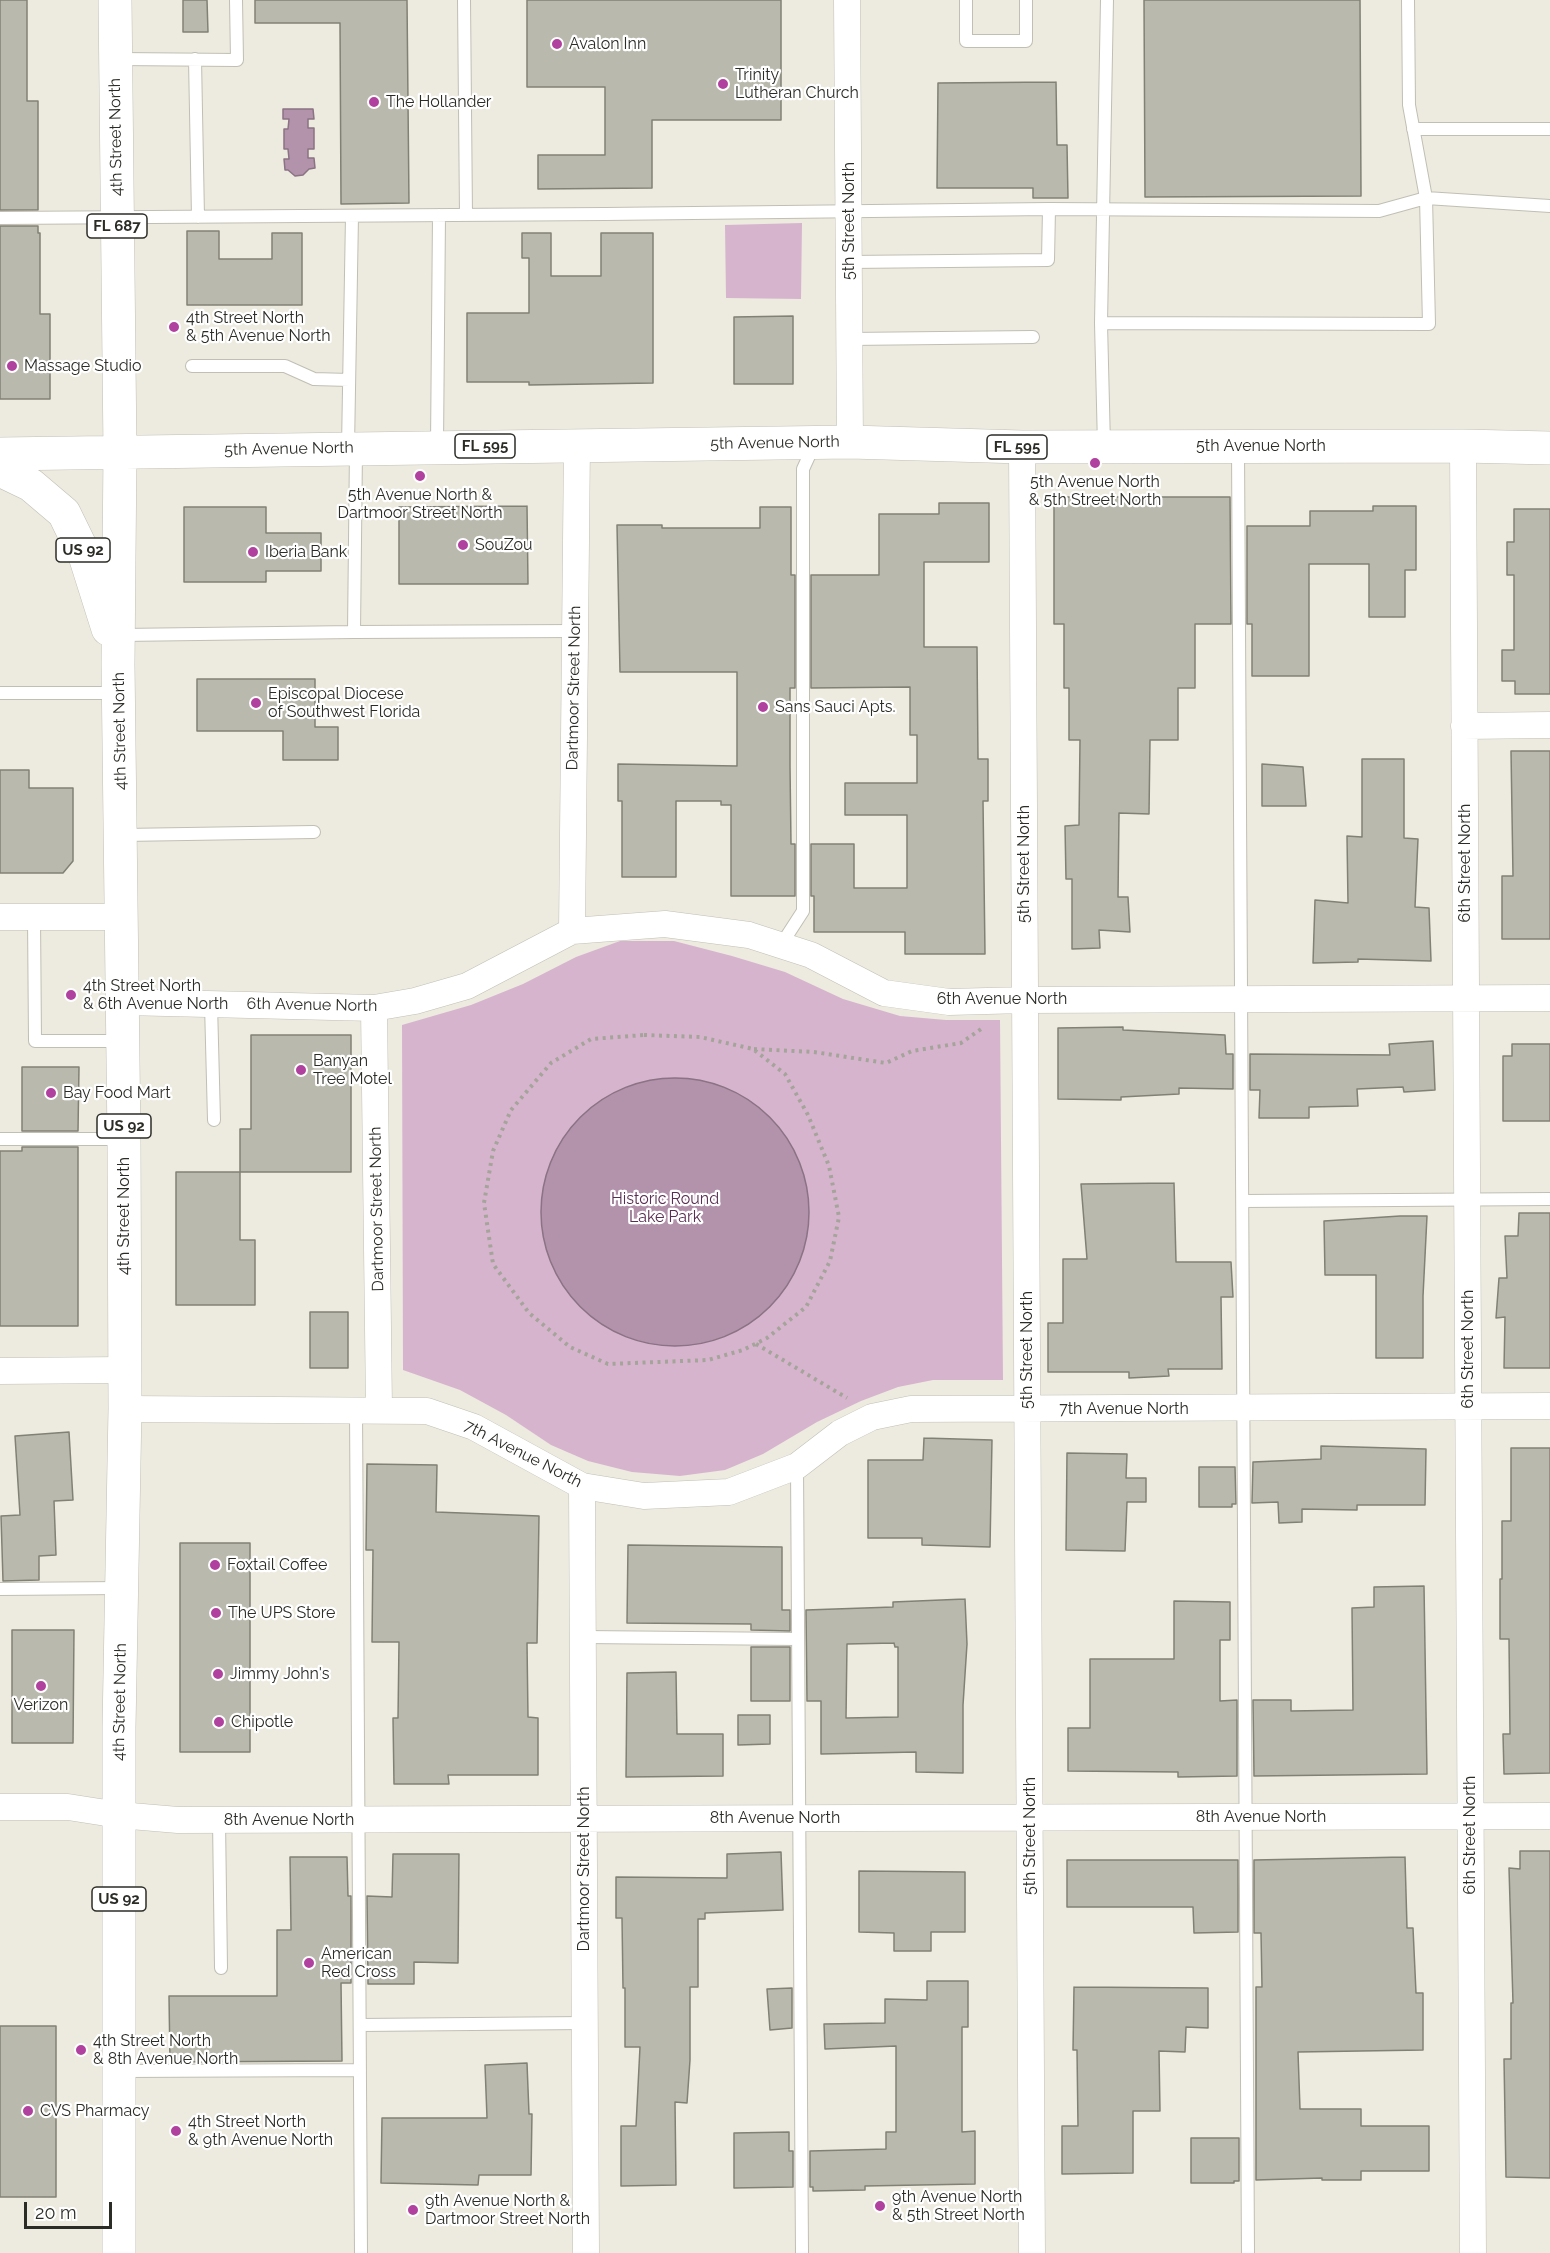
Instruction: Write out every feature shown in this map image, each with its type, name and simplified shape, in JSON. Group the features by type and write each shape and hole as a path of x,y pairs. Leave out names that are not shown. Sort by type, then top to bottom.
{"main road":[{"name":"4th Street North","path":"115,0 120,451 119,664 124,1002 125,1410 119,1815 119,2253"},
{"name":"5th Avenue North","path":"0,454 577,444 850,442 1022,447 1463,446 1550,448"},
{"name":"US 92","path":"0,470 31,485 64,513 85,556 119,664"}],"street":[{"name":"5th Street North","path":"848,0 850,442"},
{"name":"Dartmoor Street North","path":"572,931 577,444"},
{"name":"6th Street North","path":"1463,446 1473,2253"},
{"name":"5th Street North","path":"1022,447 1032,2253"},
{"path":"1464,726 1550,725"},
{"path":"0,917 123,916"},
{"name":"6th Avenue North","path":"124,1002 374,1008 415,1001 468,986 572,931 665,924 749,935 811,955 884,993 950,1002 1550,998"},
{"name":"Dartmoor Street North","path":"368,1410 374,1008"},
{"path":"0,1371 124,1370"},
{"name":"7th Avenue North","path":"125,1410 428,1411 474,1427 582,1486 644,1496 729,1492 797,1466 840,1433 872,1417 911,1410 1550,1406"},
{"name":"Dartmoor Street North","path":"582,1486 586,2253"},
{"name":"8th Avenue North","path":"0,1807 68,1807 119,1815 178,1820 1550,1816"}],"lane":[{"path":"115,59 237,60 236,0"},
{"path":"464,0 466,215"},
{"path":"966,0 966,41 1026,41 1026,0"},
{"path":"1104,447 1101,323 1107,0"},
{"path":"1101,323 1429,324 1426,198 1409,105 1408,0"},
{"path":"195,59 198,217"},
{"path":"1413,129 1550,129"},
{"path":"0,218 1049,209 1379,212 1426,198 1550,206"},
{"path":"849,262 1048,260 1049,209"},
{"path":"437,446 439,215"},
{"path":"352,216 349,380 354,632"},
{"path":"849,339 1034,337"},
{"path":"192,366 285,366 314,379 349,380"},
{"path":"782,945 803,911 803,469 815,443"},
{"path":"1238,446 1248,2253"},
{"path":"0,693 119,664 354,632 575,631"},
{"path":"121,836 314,832"},
{"path":"34,917 35,1041 124,1041"},
{"path":"211,1004 214,1120"},
{"path":"0,1139 124,1138"},
{"path":"1243,1201 1550,1199"},
{"path":"361,2253 358,1819 368,1410"},
{"path":"797,1466 802,2253"},
{"path":"0,1589 123,1588"},
{"path":"583,1637 798,1639"},
{"path":"219,1820 221,1968"},
{"path":"360,2025 585,2023"},
{"path":"119,2071 360,2070"}],"path":[{"path":"753,1048 784,1074 808,1115 829,1166 839,1217 830,1261 806,1307 767,1338 743,1350 708,1360 608,1365 570,1347 529,1313 493,1264 484,1203 493,1151 511,1110 551,1063 591,1039 644,1035 700,1037 753,1048 814,1052 886,1063 912,1051 961,1043 1025,1000"},
{"path":"755,1344 839,1391 872,1417"}],"green space":[{"path":"802,223 801,299 726,298 725,225"},
{"name":"Historic Round Lake Park","path":"620,941 674,941 732,956 785,972 843,999 900,1016 946,1020 1000,1020 1003,1380 933,1380 898,1387 861,1401 817,1422 763,1454 725,1470 680,1476 632,1472 588,1461 551,1445 506,1415 460,1390 403,1370 402,1025 471,1005 523,984 576,957"}],"shaded area":[{"path":"283,109 313,109 314,119 308,119 308,128 314,128 314,149 308,149 308,158 314,158 315,168 309,169 303,175 295,176 285,170 284,159 289,159 288,149 284,149 284,129 288,129 289,119 283,119"},
{"path":"675,1078 701,1081 726,1088 749,1101 770,1117 786,1138 799,1161 806,1186 809,1212 806,1238 799,1263 786,1286 770,1307 749,1323 726,1336 701,1343 675,1346 649,1343 624,1336 601,1323 580,1307 564,1286 551,1263 544,1238 541,1212 544,1186 551,1161 564,1138 580,1117 601,1101 624,1088 649,1081"}],"building":[{"path":"0,0 27,0 27,101 38,101 38,210 0,210"},
{"path":"183,0 207,0 208,32 183,32"},
{"name":"The Hollander","path":"255,0 407,0 409,203 341,204 340,23 255,23"},
{"path":"527,0 781,0 781,120 652,120 652,188 538,189 538,155 605,155 605,87 527,87"},
{"path":"1144,0 1360,0 1361,196 1145,197"},
{"path":"1056,82 1057,145 1067,145 1068,198 1033,198 1033,188 937,188 938,83"},
{"path":"0,226 38,226 38,233 40,233 40,314 50,314 50,399 0,399"},
{"path":"187,231 219,231 219,259 272,259 272,233 302,233 302,305 187,305"},
{"path":"522,233 551,233 551,276 601,276 601,233 653,233 653,383 529,385 529,382 467,382 467,313 529,313 529,258 522,258"},
{"path":"793,316 793,384 734,384 734,317"},
{"path":"1054,497 1230,497 1231,624 1195,624 1195,688 1178,688 1178,740 1150,740 1149,814 1119,813 1118,897 1128,897 1130,932 1099,930 1100,948 1072,949 1072,879 1066,879 1065,826 1079,825 1080,740 1069,740 1069,688 1064,688 1064,624 1054,624"},
{"path":"939,503 989,503 989,562 924,562 924,647 977,647 978,759 988,759 988,801 983,801 985,954 905,954 905,932 814,932 811,844 854,844 854,888 907,888 907,815 845,815 845,783 917,783 917,735 910,735 910,687 811,688 811,575 879,575 879,514 939,514"},
{"name":"SouZou","path":"527,506 528,584 399,584 399,507"},
{"path":"1373,506 1416,506 1416,570 1405,570 1405,617 1369,617 1369,564 1309,564 1309,676 1252,676 1252,624 1247,624 1247,526 1310,526 1310,511 1373,511"},
{"name":"Iberia Bank","path":"184,507 266,507 266,533 321,533 321,571 266,571 266,582 184,582"},
{"path":"760,507 791,507 791,575 795,575 795,688 790,688 790,766 791,844 795,844 795,896 731,896 731,805 721,805 721,801 676,801 676,877 622,877 622,801 618,801 618,764 737,766 737,672 620,672 617,525 662,525 662,528 760,528"},
{"path":"1514,509 1550,509 1550,694 1515,694 1515,681 1502,681 1502,650 1514,650 1514,575 1507,575 1507,542 1514,542"},
{"name":"Episcopal Diocese of Southwest Florida","path":"197,679 315,679 315,727 338,727 338,760 283,760 283,731 197,731"},
{"path":"1511,751 1550,751 1550,939 1502,939 1502,876 1513,876"},
{"path":"1362,759 1404,759 1404,838 1418,839 1415,907 1429,908 1431,961 1358,959 1358,962 1313,963 1315,900 1348,903 1347,836 1362,837"},
{"path":"1262,764 1303,767 1306,806 1262,806"},
{"path":"0,770 29,770 29,788 73,788 73,861 63,873 0,873"},
{"path":"1123,1027 1123,1030 1225,1035 1226,1054 1233,1054 1233,1089 1179,1088 1179,1094 1121,1097 1121,1100 1058,1099 1058,1028"},
{"name":"Banyan Tree Motel","path":"251,1035 351,1035 351,1172 240,1172 240,1129 251,1129"},
{"path":"1433,1041 1435,1090 1404,1092 1403,1087 1357,1089 1358,1106 1309,1107 1309,1118 1259,1118 1260,1090 1250,1090 1250,1054 1390,1055 1389,1044"},
{"path":"1512,1044 1550,1044 1550,1121 1503,1121 1503,1056 1512,1056"},
{"name":"Bay Food Mart","path":"22,1067 79,1067 78,1131 22,1131"},
{"path":"22,1147 78,1147 78,1326 0,1326 0,1151 22,1151"},
{"path":"176,1172 240,1172 240,1240 255,1240 255,1305 176,1305"},
{"path":"1174,1183 1176,1262 1231,1262 1233,1297 1221,1297 1222,1369 1168,1369 1169,1376 1129,1378 1129,1372 1048,1372 1048,1323 1063,1323 1063,1259 1087,1259 1081,1184"},
{"path":"1519,1213 1550,1213 1550,1368 1504,1368 1505,1317 1496,1318 1499,1278 1507,1278 1505,1236 1518,1236"},
{"path":"1427,1216 1423,1358 1376,1358 1376,1275 1325,1275 1324,1221"},
{"path":"310,1312 348,1312 348,1368 310,1368"},
{"path":"69,1432 73,1500 54,1501 56,1555 39,1556 39,1580 3,1581 1,1516 20,1515 15,1436"},
{"path":"924,1438 992,1440 990,1547 922,1545 922,1538 868,1538 868,1460 923,1460"},
{"path":"1321,1446 1426,1449 1425,1505 1357,1505 1357,1510 1302,1509 1302,1522 1279,1523 1278,1502 1252,1503 1253,1462 1321,1459"},
{"path":"1511,1448 1550,1448 1550,1773 1504,1774 1503,1734 1510,1734 1509,1639 1500,1639 1500,1579 1502,1579 1502,1521 1511,1521"},
{"path":"1067,1453 1127,1454 1126,1478 1146,1478 1146,1502 1127,1502 1125,1551 1066,1550"},
{"path":"367,1464 437,1465 436,1512 539,1516 537,1643 527,1643 528,1717 538,1718 538,1775 448,1775 449,1784 394,1784 393,1718 398,1718 399,1642 372,1642 373,1550 366,1550"},
{"path":"1199,1467 1235,1467 1236,1504 1232,1504 1232,1507 1199,1507"},
{"path":"180,1543 250,1543 250,1752 180,1752"},
{"path":"628,1545 782,1547 782,1610 790,1610 790,1631 751,1630 751,1624 627,1623"},
{"path":"1424,1586 1427,1774 1254,1776 1253,1700 1291,1700 1291,1711 1353,1710 1352,1608 1374,1607 1374,1587"},
{"path":"965,1599 967,1644 963,1705 963,1773 916,1772 916,1752 821,1754 821,1701 807,1701 806,1610 893,1607 893,1602","holes":["894,1643 895,1647 898,1647 898,1717 846,1718 847,1644"]},
{"path":"1174,1601 1230,1602 1230,1640 1220,1640 1220,1701 1237,1700 1237,1776 1178,1777 1178,1772 1068,1771 1068,1728 1090,1728 1090,1659 1174,1659"},
{"path":"12,1630 74,1630 73,1743 12,1743"},
{"path":"751,1647 790,1647 790,1701 751,1701"},
{"path":"676,1672 677,1734 723,1734 723,1776 626,1777 627,1673"},
{"path":"738,1715 770,1715 770,1744 738,1745"},
{"path":"1520,1851 1550,1851 1550,2178 1506,2177 1504,2059 1511,2059 1511,2003 1513,2003 1509,1868 1520,1869"},
{"path":"781,1852 783,1910 705,1913 705,1919 698,1919 698,1987 690,1987 690,2060 687,2103 675,2102 676,2185 621,2186 621,2126 636,2126 640,2047 625,2047 622,1918 616,1918 616,1877 727,1878 727,1854"},
{"path":"393,1854 459,1854 458,1963 414,1962 414,1984 368,1984 367,1896 392,1897"},
{"name":"American Red Cross","path":"290,1857 347,1857 348,1896 351,1896 351,1983 341,1983 342,2061 170,2062 169,1996 277,1996 277,1930 291,1930"},
{"path":"1405,1857 1407,1928 1413,1928 1416,1993 1423,1993 1423,2050 1298,2052 1300,2109 1361,2109 1361,2126 1429,2126 1429,2171 1361,2171 1361,2180 1322,2180 1322,2178 1256,2180 1256,1987 1262,1987 1261,1933 1254,1933 1254,1860"},
{"path":"1067,1860 1238,1860 1238,1932 1194,1933 1193,1907 1067,1907"},
{"path":"859,1871 965,1872 965,1932 931,1932 931,1951 894,1951 894,1933 859,1932"},
{"path":"927,1981 968,1981 968,2027 962,2027 962,2132 975,2131 975,2184 865,2186 865,2190 813,2191 813,2187 810,2187 810,2151 886,2149 886,2132 896,2132 896,2046 825,2049 824,2024 885,2023 885,1999 927,2000"},
{"path":"1074,1987 1208,1988 1208,2028 1186,2027 1185,2052 1159,2051 1160,2111 1133,2111 1133,2173 1062,2174 1062,2126 1078,2126 1077,2050 1073,2050"},
{"path":"792,1988 792,2028 770,2030 767,1989"},
{"name":"CVS Pharmacy","path":"0,2026 56,2026 56,2197 0,2197"},
{"path":"527,2063 529,2114 532,2114 531,2175 479,2175 478,2185 381,2183 382,2118 487,2118 485,2065"},
{"path":"789,2132 789,2151 793,2151 793,2187 734,2188 734,2133"},
{"path":"1191,2138 1239,2138 1239,2181 1191,2183"}],"place":[{"name":"Avalon Inn","path":"557,44"},
{"name":"Trinity Lutheran Church","path":"723,84"},
{"name":"The Hollander","path":"374,102"},
{"name":"4th Street North & 5th Avenue North","path":"174,327"},
{"name":"Massage Studio","path":"12,366"},
{"name":"5th Avenue North & 5th Street North","path":"1095,463"},
{"name":"5th Avenue North & Dartmoor Street North","path":"420,476"},
{"name":"SouZou","path":"463,545"},
{"name":"Iberia Bank","path":"253,552"},
{"name":"Episcopal Diocese of Southwest Florida","path":"256,703"},
{"name":"Sans Sauci Apts.","path":"763,707"},
{"name":"4th Street North & 6th Avenue North","path":"71,995"},
{"name":"Banyan Tree Motel","path":"301,1070"},
{"name":"Bay Food Mart","path":"51,1093"},
{"name":"Foxtail Coffee","path":"215,1565"},
{"name":"The UPS Store","path":"216,1613"},
{"name":"Jimmy John's","path":"218,1674"},
{"name":"Verizon","path":"41,1686"},
{"name":"Chipotle","path":"219,1722"},
{"name":"American Red Cross","path":"309,1963"},
{"name":"4th Street North & 8th Avenue North","path":"81,2050"},
{"name":"CVS Pharmacy","path":"28,2111"},
{"name":"4th Street North & 9th Avenue North","path":"176,2131"},
{"name":"9th Avenue North & 5th Street North","path":"880,2206"},
{"name":"9th Avenue North & Dartmoor Street North","path":"413,2210"}]}
